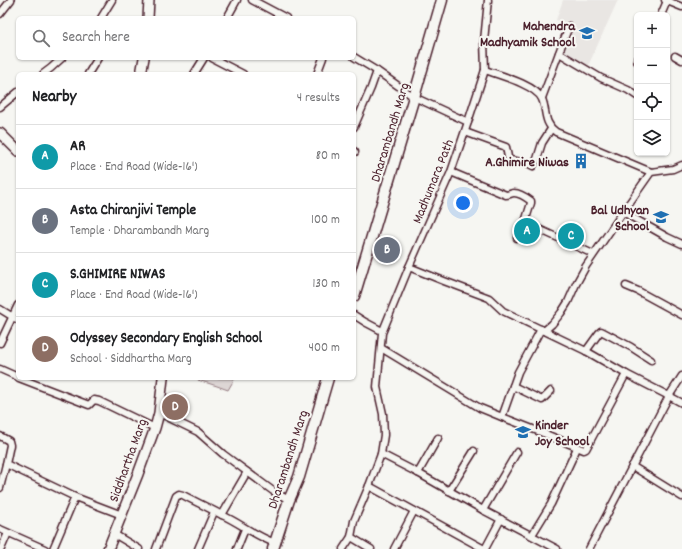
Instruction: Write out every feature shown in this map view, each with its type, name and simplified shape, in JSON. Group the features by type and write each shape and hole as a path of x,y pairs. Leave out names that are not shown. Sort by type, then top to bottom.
{"main road":[{"name":"Dharambandh Marg","path":"356,289 442,0"},
{"name":"Dharambandh Marg","path":"274,546 298,477 327,380"}],"street":[{"path":"0,14 11,0"},
{"path":"103,16 112,0"},
{"path":"148,16 149,0"},
{"path":"228,16 237,0"},
{"path":"252,0 282,16"},
{"name":"Madhumara Path","path":"343,549 351,537 354,521 381,454 384,435 383,414 377,387 382,331 451,172 485,70 484,41 488,0"},
{"path":"662,12 666,0 682,7"},
{"path":"569,26 542,98 545,116 551,128 577,142 605,152 651,172 673,169 682,164"},
{"path":"559,53 601,78 634,94"},
{"path":"675,56 682,60"},
{"path":"356,58 414,97 468,122"},
{"path":"46,72 60,60"},
{"path":"89,72 97,60"},
{"path":"141,72 144,60"},
{"path":"195,72 203,60"},
{"path":"216,60 239,72"},
{"path":"317,72 322,60"},
{"path":"485,70 512,79 533,89 542,98"},
{"path":"356,122 377,71"},
{"path":"0,107 16,94"},
{"path":"465,132 506,147 510,160 527,163 533,166 542,143 551,128"},
{"path":"0,133 16,149"},
{"path":"451,172 506,195 513,193 531,201 525,222 517,238"},
{"path":"502,417 518,372 542,330 556,321 568,302 576,284 593,254 651,172"},
{"path":"623,212 682,244"},
{"path":"525,222 593,254"},
{"path":"409,267 489,298 503,311 586,351 682,403"},
{"path":"626,286 682,315"},
{"path":"0,309 15,319 0,343"},
{"path":"356,316 382,331"},
{"path":"586,351 601,331 631,346 651,360"},
{"path":"380,348 480,408 584,450 586,449 626,374"},
{"path":"0,369 16,377"},
{"path":"589,549 669,396 682,376"},
{"path":"24,380 89,405 94,400 99,401 155,428"},
{"name":"Siddhartha Marg","path":"108,549 155,428 159,412 163,380"},
{"path":"513,386 542,400 551,391"},
{"path":"159,412 198,432 223,454 247,472 273,491 289,500"},
{"path":"0,436 9,441 10,446 0,488"},
{"path":"418,473 438,438"},
{"path":"532,535 551,504 577,448"},
{"path":"449,491 474,451"},
{"path":"483,510 517,452"},
{"path":"381,454 557,549"},
{"path":"6,464 75,497 122,515"},
{"path":"632,466 682,497"},
{"path":"222,515 247,472"},
{"path":"369,486 484,549 501,519"},
{"path":"156,549 176,496 180,494 183,494 222,515 274,546"},
{"path":"53,549 75,497"},
{"path":"394,549 414,511"},
{"path":"198,549 214,512"},
{"path":"0,529 46,549"},
{"path":"237,549 245,529"},
{"path":"1,549 8,533"},
{"path":"114,534 139,549"},
{"path":"351,537 371,549"}],"shaded area":[{"name":"Mahendra Madhyamik School","path":"563,0 618,0 588,66 563,52 573,27 556,20"},
{"path":"198,380 234,380 228,390"}],"place":[{"name":"Mahendra Madhyamik School","path":"587,33"},
{"name":"A.Ghimire Niwas","path":"581,161"},
{"name":"Bal Udhyan School","path":"661,217"},
{"name":"AR","path":"527,231"},
{"name":"S.GHIMIRE NIWAS","path":"571,236"},
{"name":"Asta Chiranjivi Temple","path":"387,250"},
{"name":"Odyssey Secondary English School","path":"175,407"},
{"name":"Kinder Joy School","path":"523,432"}]}
